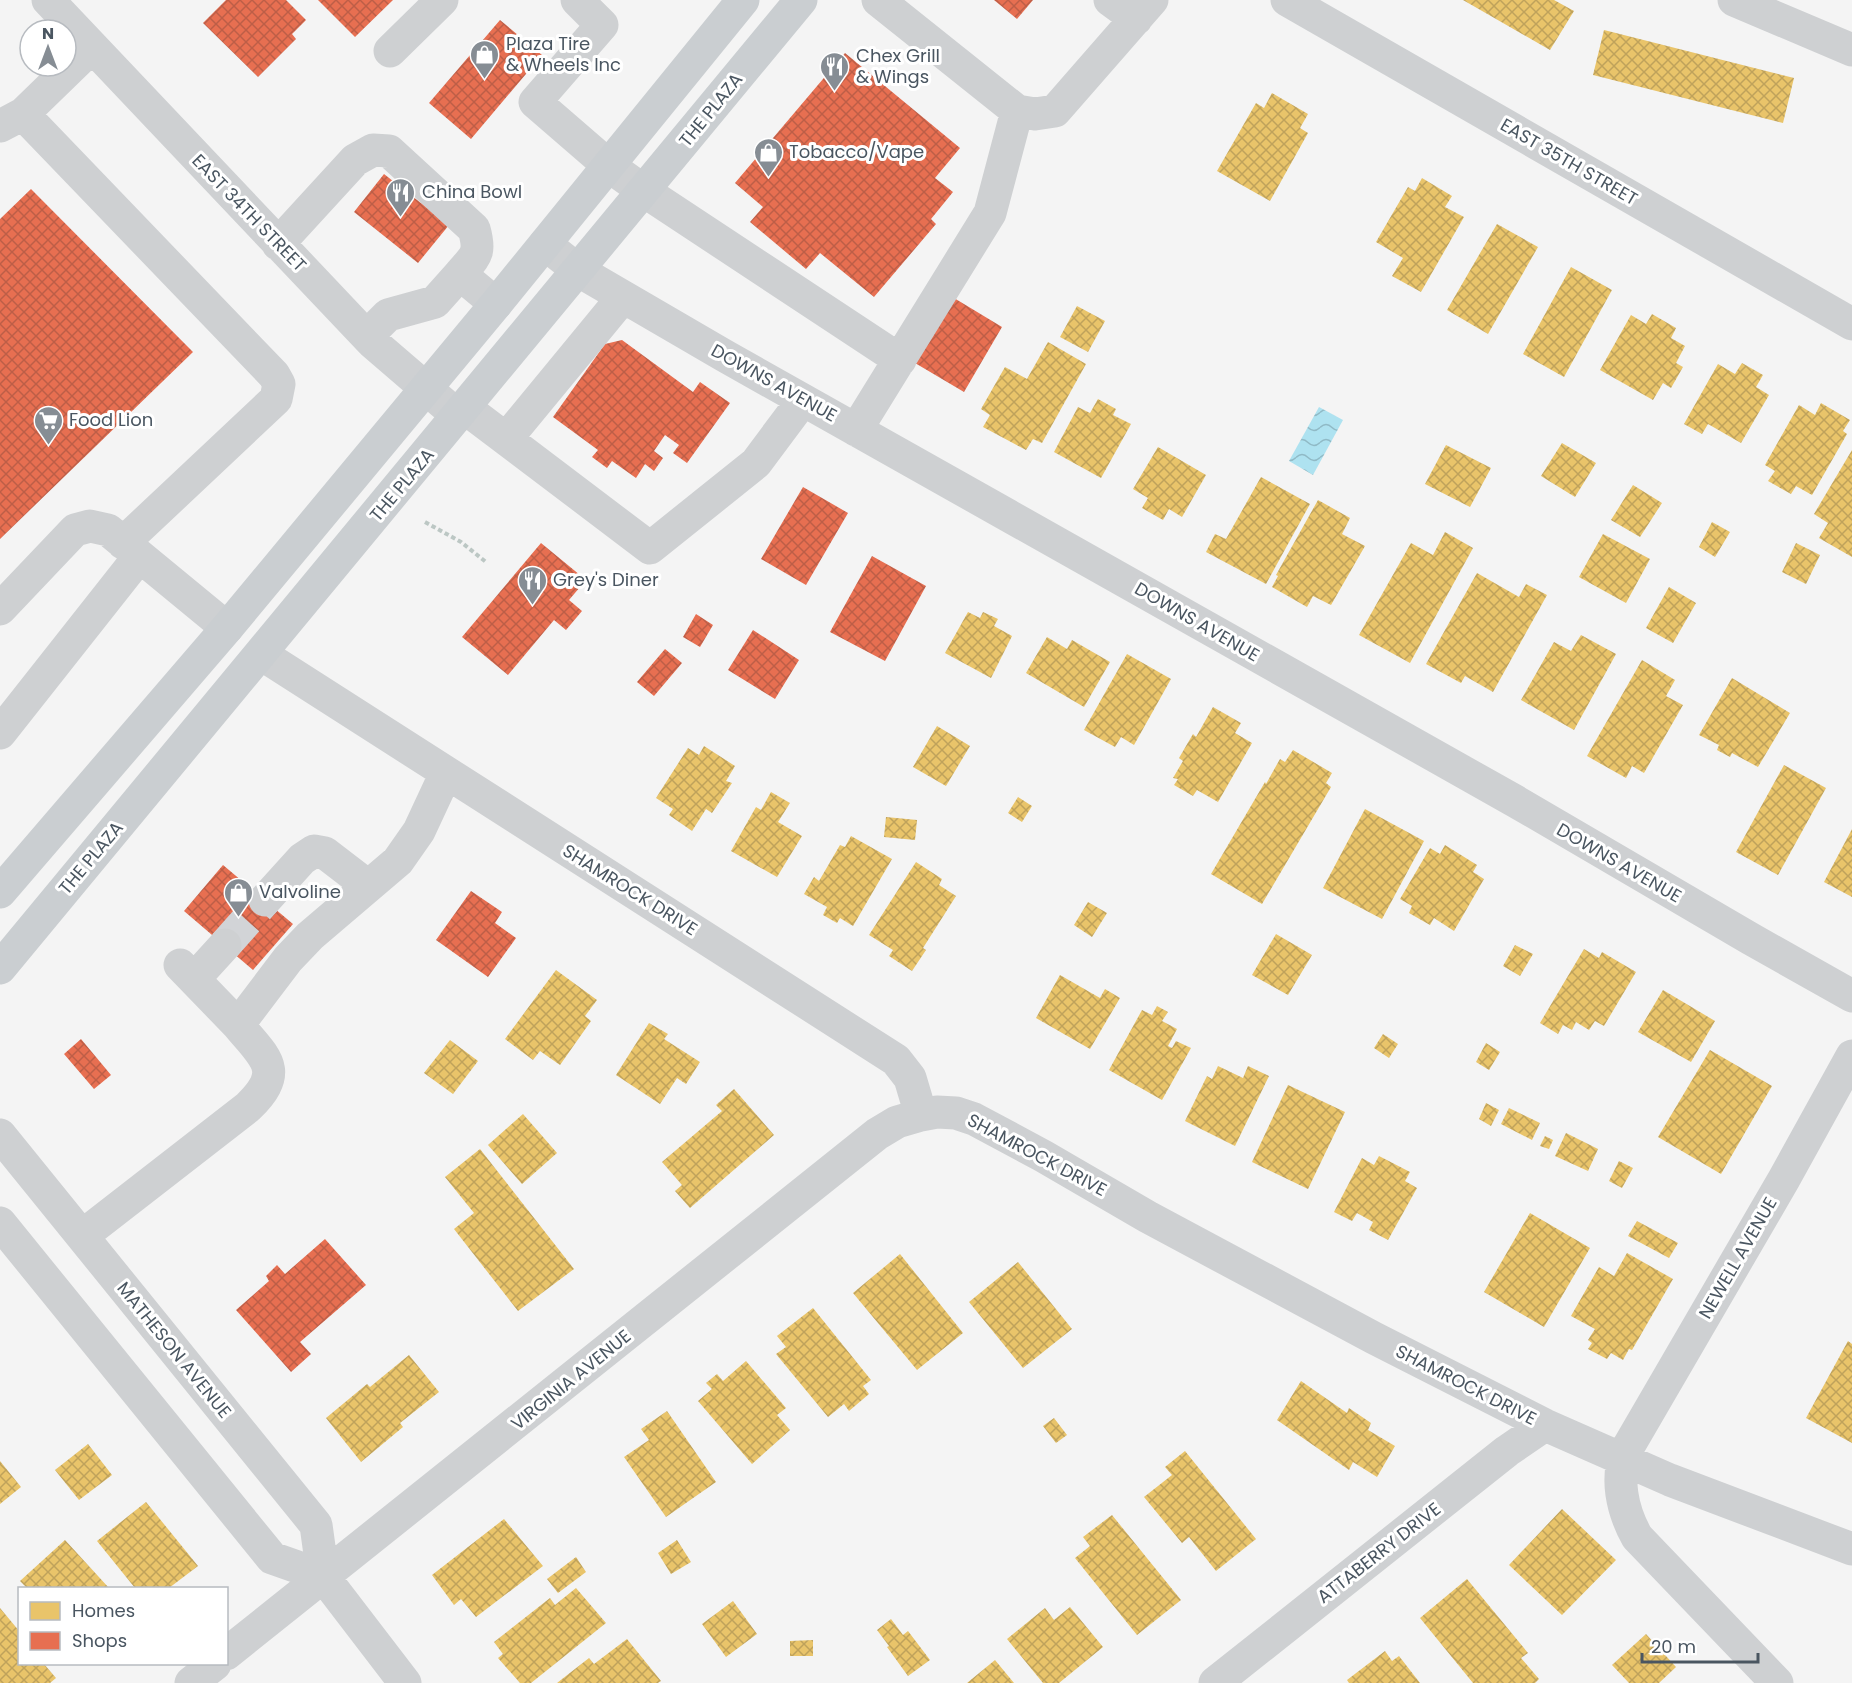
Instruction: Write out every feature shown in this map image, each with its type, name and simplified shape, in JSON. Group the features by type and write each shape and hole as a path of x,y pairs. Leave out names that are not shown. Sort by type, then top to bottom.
{"main road":[{"path":"0,892 227,628 496,304 743,0"},
{"name":"THE PLAZA","path":"0,968 801,0"}],"street":[{"name":"EAST 34TH STREET","path":"48,0 367,336 426,389 506,439 650,548 756,463 803,400"},
{"path":"390,51 442,0"},
{"path":"577,0 602,25 535,102 609,166 644,191 900,360"},
{"path":"878,0 1017,111 1035,114 1055,111 1132,6"},
{"name":"EAST 35TH STREET","path":"1287,0 1852,324"},
{"path":"1734,0 1852,50"},
{"path":"0,733 131,550 276,399 279,384 274,375 12,120 92,48"},
{"path":"856,430 990,213 1017,111"},
{"path":"278,244 355,160 373,150 389,151 474,229 477,254 435,302 388,315 367,336"},
{"name":"DOWNS AVENUE","path":"545,244 579,271 623,297 1515,801 1852,996"},
{"path":"460,274 496,304"},
{"path":"506,439 623,297"},
{"path":"0,609 75,530 90,526 108,530 227,628"},
{"name":"SHAMROCK DRIVE","path":"261,654 896,1060 910,1078 921,1115 946,1112 974,1119 1148,1217 1374,1338 1545,1425 1670,1480 1852,1549"},
{"path":"238,1025 288,959 310,936 398,861 419,831 446,773"},
{"path":"265,900 302,859 314,851 325,853 368,886"},
{"path":"82,1236 264,1092 269,1073 267,1060 238,1025 187,972 225,945"},
{"name":"NEWELL AVENUE","path":"1622,1460 1779,1188 1852,1056"},
{"name":"VIRGINIA AVENUE","path":"228,1652 869,1140 897,1122 921,1115"},
{"name":"MATHESON AVENUE","path":"0,1135 316,1525 322,1576"},
{"path":"0,1223 272,1558 322,1576 405,1683"},
{"name":"ATTABERRY DRIVE","path":"1215,1683 1507,1451 1545,1425"},
{"path":"1622,1460 1620,1474 1626,1518 1636,1537 1778,1683"},
{"path":"191,1683 214,1665"}],"path":[{"path":"425,522 461,542 486,562"}],"water":[{"path":"1319,407 1343,420 1313,475 1289,461"}],"building: Homes":[{"path":"1463,0 1554,0 1574,11 1550,50"},
{"path":"1604,30 1794,78 1783,123 1593,75"},
{"path":"1272,93 1308,114 1300,128 1308,133 1270,201 1217,171 1256,103 1264,108"},
{"path":"1422,178 1452,196 1445,207 1464,217 1421,292 1392,276 1403,258 1376,242 1408,187 1415,191"},
{"path":"1497,224 1538,247 1488,334 1447,310"},
{"path":"1571,267 1612,290 1564,377 1523,354"},
{"path":"1077,306 1105,321 1088,352 1060,337"},
{"path":"1652,314 1676,328 1671,338 1685,346 1676,363 1683,367 1671,388 1663,383 1653,400 1600,370 1631,315 1646,324"},
{"path":"1048,342 1086,364 1042,443 1033,439 1026,450 983,427 990,415 981,409 1005,367 1027,379"},
{"path":"1742,363 1763,375 1756,387 1769,395 1741,443 1708,424 1702,434 1684,424 1718,364 1735,374"},
{"path":"1098,399 1116,409 1113,415 1131,424 1101,478 1054,452 1078,407 1090,413"},
{"path":"1821,403 1850,420 1843,431 1847,434 1812,495 1796,486 1791,494 1768,481 1775,471 1765,465 1799,405 1815,415"},
{"path":"1562,443 1596,463 1575,497 1541,476"},
{"path":"1446,445 1491,468 1470,507 1425,484"},
{"path":"1158,447 1206,475 1182,517 1169,509 1163,520 1142,508 1148,498 1133,489"},
{"path":"1852,450 1852,557 1819,538 1828,523 1814,514"},
{"path":"1261,477 1310,504 1266,584 1206,552 1215,534 1226,539"},
{"path":"1633,485 1662,503 1640,537 1611,520"},
{"path":"1318,500 1350,518 1342,534 1365,546 1331,605 1313,596 1307,607 1272,587 1278,576 1276,575"},
{"path":"1712,522 1730,532 1715,557 1699,547"},
{"path":"1445,532 1473,548 1410,663 1359,635 1411,543 1433,555"},
{"path":"1603,534 1650,559 1626,603 1579,577"},
{"path":"1796,543 1820,555 1806,584 1782,572"},
{"path":"1477,573 1519,597 1526,584 1547,595 1493,692 1465,676 1461,683 1426,664"},
{"path":"1669,587 1696,603 1673,643 1646,628"},
{"path":"968,612 980,618 983,612 998,619 994,626 1012,636 991,678 945,653"},
{"path":"1581,635 1616,654 1574,730 1521,700 1554,642 1571,651"},
{"path":"1047,637 1067,649 1072,640 1110,662 1084,707 1026,673"},
{"path":"1127,654 1171,679 1134,745 1121,737 1115,747 1084,730"},
{"path":"1642,660 1675,680 1666,696 1683,705 1644,773 1632,766 1626,778 1587,756"},
{"path":"1732,678 1790,713 1758,767 1732,753 1730,757 1717,750 1719,745 1699,735"},
{"path":"1213,707 1241,723 1235,733 1252,743 1218,802 1197,790 1193,796 1174,785 1178,779 1173,778 1183,761 1179,758 1193,734 1196,737"},
{"path":"937,726 970,746 946,786 913,767"},
{"path":"704,746 735,766 726,781 732,783 712,813 706,809 692,831 669,815 673,809 656,798 688,748 699,755"},
{"path":"1293,750 1332,773 1326,783 1331,787 1262,904 1211,874 1280,759 1285,762"},
{"path":"1784,765 1826,788 1778,875 1736,852"},
{"path":"771,792 790,803 778,822 802,836 777,877 731,851 756,807 761,810"},
{"path":"1018,797 1032,806 1022,822 1008,813"},
{"path":"1365,809 1424,841 1382,919 1323,888"},
{"path":"886,817 917,820 915,840 884,837"},
{"path":"1852,829 1852,897 1824,882"},
{"path":"851,836 892,859 853,926 840,918 837,923 823,915 827,907 804,894 814,877 819,881 840,845 845,847"},
{"path":"1445,845 1477,865 1473,872 1484,879 1454,931 1434,918 1430,925 1409,913 1412,906 1400,899 1430,848 1440,854"},
{"path":"916,862 942,879 939,885 956,896 923,948 926,950 912,971 889,956 893,950 869,935"},
{"path":"1088,902 1107,913 1092,937 1074,925"},
{"path":"1276,934 1312,955 1288,995 1252,975"},
{"path":"1515,945 1533,954 1520,976 1503,966"},
{"path":"1584,949 1599,958 1602,952 1636,972 1604,1026 1595,1021 1589,1030 1576,1022 1572,1030 1563,1025 1558,1034 1540,1023"},
{"path":"556,970 597,1000 585,1016 591,1021 560,1065 540,1051 533,1060 505,1039"},
{"path":"1060,975 1100,998 1105,989 1120,998 1090,1049 1036,1018"},
{"path":"1663,990 1715,1021 1691,1062 1638,1032"},
{"path":"1157,1006 1168,1012 1162,1021 1177,1029 1168,1046 1172,1048 1176,1041 1191,1048 1162,1100 1109,1070 1142,1010 1152,1015"},
{"path":"649,1023 668,1034 664,1039 700,1062 686,1084 677,1078 660,1104 616,1075"},
{"path":"1383,1034 1398,1044 1389,1058 1374,1048"},
{"path":"450,1040 478,1061 453,1094 424,1073"},
{"path":"1486,1043 1500,1052 1489,1070 1476,1062"},
{"path":"1710,1050 1772,1086 1721,1174 1658,1137"},
{"path":"1218,1066 1243,1078 1248,1066 1269,1076 1235,1146 1185,1121 1207,1076 1212,1079"},
{"path":"1288,1085 1345,1112 1308,1189 1252,1162"},
{"path":"734,1089 774,1135 690,1208 675,1191 682,1185 662,1162 722,1111 716,1105"},
{"path":"1486,1103 1499,1110 1491,1126 1479,1119"},
{"path":"1509,1108 1540,1123 1532,1140 1501,1124"},
{"path":"523,1114 557,1153 522,1184 488,1145"},
{"path":"1566,1133 1598,1149 1588,1171 1555,1156"},
{"path":"1545,1136 1553,1140 1549,1149 1540,1146"},
{"path":"480,1149 574,1269 518,1311 454,1229 474,1213 445,1177"},
{"path":"1379,1156 1410,1172 1405,1181 1417,1188 1388,1240 1369,1230 1373,1222 1357,1213 1352,1221 1334,1212 1362,1158 1374,1165"},
{"path":"1619,1161 1633,1168 1622,1188 1609,1181"},
{"path":"1530,1213 1590,1248 1544,1327 1484,1292"},
{"path":"1637,1221 1678,1243 1669,1258 1628,1236"},
{"path":"1627,1253 1673,1279 1632,1350 1629,1349 1623,1360 1611,1353 1607,1359 1588,1349 1592,1343 1588,1340 1595,1329 1571,1316 1599,1267 1614,1276"},
{"path":"900,1254 963,1333 917,1370 853,1293"},
{"path":"1018,1262 1072,1329 1023,1368 969,1302"},
{"path":"813,1308 871,1380 863,1386 869,1394 849,1411 844,1404 828,1417 776,1354 786,1347 777,1336"},
{"path":"1848,1341 1852,1344 1852,1443 1806,1418"},
{"path":"409,1355 439,1392 400,1423 403,1427 361,1462 326,1418 367,1384 370,1387"},
{"path":"746,1361 786,1408 777,1415 790,1430 752,1464 698,1401 712,1389 706,1383 717,1374 723,1381"},
{"path":"1301,1381 1347,1413 1349,1408 1371,1423 1368,1430 1395,1446 1377,1477 1353,1462 1349,1470 1277,1420"},
{"path":"667,1411 716,1482 666,1517 624,1457 649,1440 641,1429"},
{"path":"1054,1418 1067,1435 1056,1443 1043,1426"},
{"path":"88,1444 112,1475 79,1500 55,1470"},
{"path":"1185,1451 1256,1539 1216,1571 1189,1537 1182,1543 1144,1497 1172,1475 1165,1467"},
{"path":"0,1461 21,1487 0,1504"},
{"path":"146,1502 198,1566 170,1587 134,1587 97,1541"},
{"path":"1562,1509 1616,1560 1562,1615 1509,1565"},
{"path":"1112,1515 1181,1600 1137,1635 1075,1558 1090,1546 1083,1537"},
{"path":"504,1519 543,1566 476,1617 461,1599 454,1605 432,1575"},
{"path":"65,1540 108,1587 26,1587 20,1581"},
{"path":"677,1540 691,1562 671,1574 658,1553"},
{"path":"576,1557 586,1572 558,1593 547,1579"},
{"path":"1467,1579 1528,1653 1521,1658 1539,1679 1535,1683 1473,1683 1420,1618"},
{"path":"576,1588 606,1623 531,1683 520,1683 498,1658 503,1654 494,1642 550,1598 555,1605"},
{"path":"733,1601 757,1634 726,1657 702,1624"},
{"path":"1070,1607 1103,1647 1059,1683 1043,1683 1007,1639 1045,1608 1054,1620"},
{"path":"0,1608 18,1630 18,1665 45,1665 56,1678 50,1683 0,1683"},
{"path":"891,1619 903,1635 908,1631 930,1660 908,1676 877,1630"},
{"path":"1646,1634 1676,1667 1659,1683 1629,1683 1612,1665"},
{"path":"627,1639 661,1681 658,1683 557,1683 589,1658 594,1664"},
{"path":"813,1640 813,1656 790,1656 790,1641"},
{"path":"1385,1651 1392,1661 1399,1656 1420,1683 1349,1683 1347,1680"},
{"path":"995,1660 1014,1683 967,1683"}],"building: Shops":[{"path":"226,0 286,0 306,20 292,34 296,39 258,77 203,23"},
{"path":"318,0 393,0 355,37"},
{"path":"994,0 1033,0 1017,19"},
{"name":"Plaza Tire & Wheels Inc","path":"500,20 542,55 471,139 429,103"},
{"path":"845,53 960,148 935,178 953,192 931,219 936,224 874,297 820,253 806,269 750,222 763,207 735,183"},
{"name":"China Bowl","path":"384,174 449,225 418,263 354,212"},
{"name":"Food Lion","path":"31,189 193,352 0,539 0,219"},
{"path":"954,298 1002,327 964,392 915,363"},
{"path":"622,340 693,392 700,382 730,403 687,463 673,453 679,445 665,435 654,451 663,458 654,471 645,464 636,478 612,461 607,468 592,457 598,450 553,417 605,344"},
{"path":"803,487 848,513 806,585 761,559"},
{"name":"Grey's Diner","path":"541,543 586,580 569,600 582,611 566,630 554,620 508,675 462,637"},
{"path":"872,556 926,586 885,661 830,632"},
{"path":"696,614 713,625 700,647 683,637"},
{"path":"753,630 799,660 775,699 728,670"},
{"path":"665,649 682,663 654,696 637,682"},
{"name":"Valvoline","path":"223,865 293,924 253,970 184,911"},
{"path":"471,891 502,912 495,923 516,938 488,977 436,940"},
{"path":"81,1039 111,1075 94,1089 64,1054"},
{"path":"325,1239 366,1285 300,1342 311,1354 291,1372 236,1310 269,1281 266,1276 277,1265 285,1274"}],"tunnel":[{"path":"225,945 265,900"}],"place":[{"name":"Plaza Tire & Wheels Inc","path":"485,80"},
{"name":"Chex Grill & Wings","path":"835,92"},
{"name":"Tobacco/Vape","path":"768,178"},
{"name":"China Bowl","path":"401,218"},
{"name":"Food Lion","path":"48,446"},
{"name":"Grey's Diner","path":"532,606"},
{"name":"Valvoline","path":"238,918"}]}
